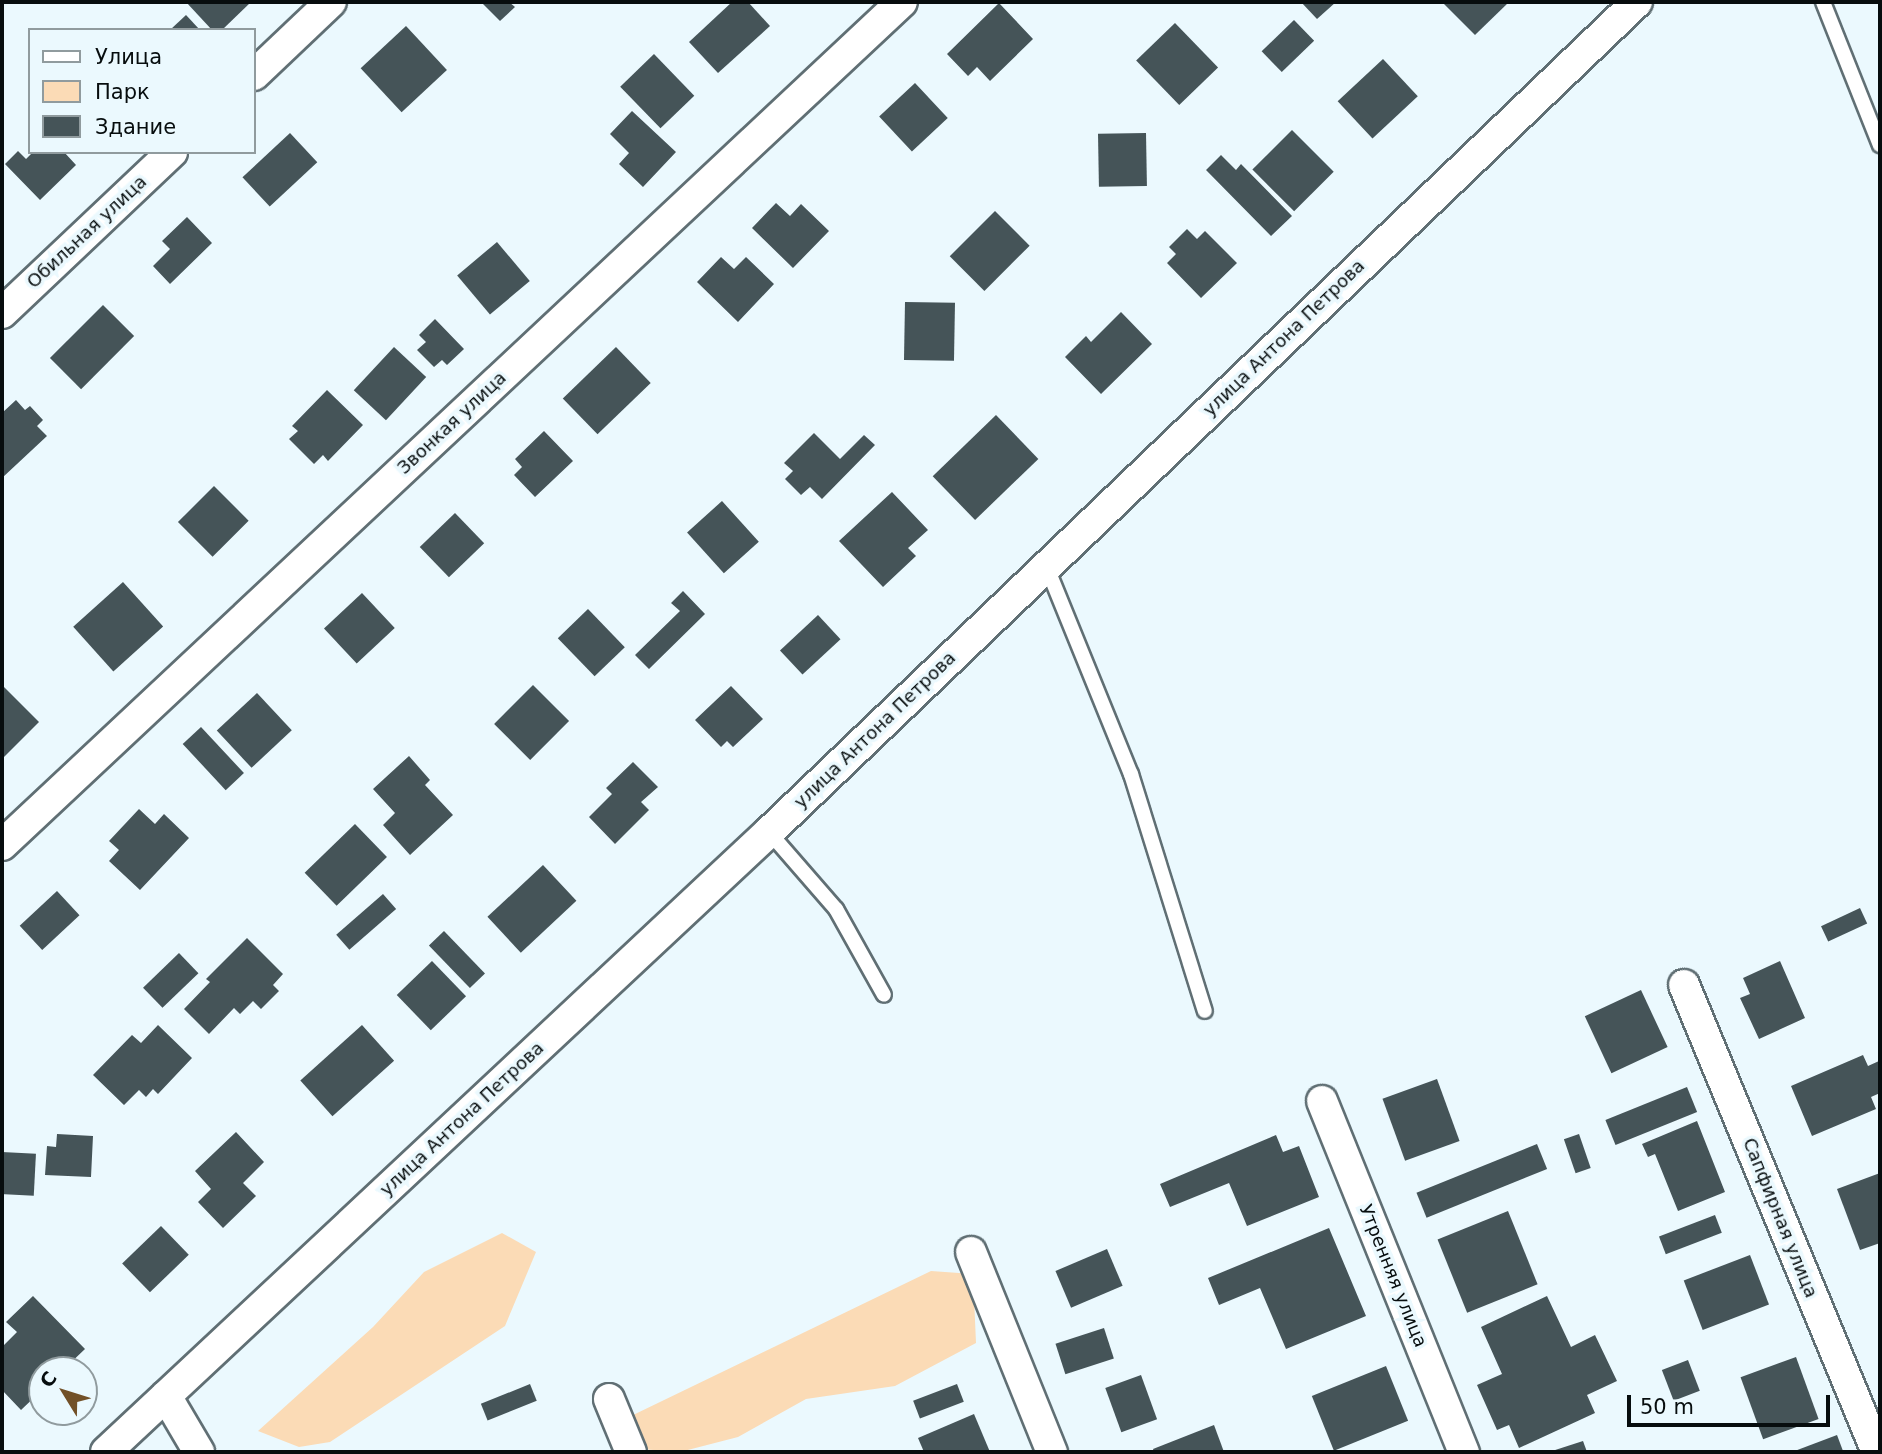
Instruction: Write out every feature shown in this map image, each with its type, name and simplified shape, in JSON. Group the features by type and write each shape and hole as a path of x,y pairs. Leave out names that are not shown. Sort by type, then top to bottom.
{"street":[{"path":"256,73 331,2"},
{"name":"Звонкая улица","path":"2,845 902,2"},
{"name":"улица Антона Петрова","path":"106,1452 769,832 1637,2"},
{"name":"Обильная улица","path":"2,313 170,154"},
{"name":"Сапфирная улица","path":"1684,985 1877,1452"},
{"name":"Утренняя улица","path":"1322,1101 1464,1452"},
{"path":"971,1252 1052,1452"},
{"path":"166,1396 199,1452"},
{"path":"609,1399 631,1452"}],"lane":[{"path":"1823,2 1880,145"},
{"path":"1046,565 1131,774 1205,1011"},
{"path":"769,832 836,909 884,995"}],"green space":[{"path":"502,1233 536,1252 505,1326 330,1442 299,1447 258,1431 373,1327 424,1272"},
{"path":"931,1271 973,1274 976,1343 895,1386 806,1399 738,1437 680,1452 640,1449 631,1416"}],"building":[{"path":"186,2 251,2 224,28 210,28"},
{"path":"481,2 509,2 515,7 500,21"},
{"path":"732,2 748,2 770,26 718,73 689,42"},
{"path":"1301,2 1336,2 1317,19"},
{"path":"1442,2 1509,2 1475,35"},
{"path":"999,3 1033,39 990,81 977,67 968,76 947,54"},
{"path":"186,15 198,28 172,28"},
{"path":"1294,20 1314,41 1282,72 1262,51"},
{"path":"1175,23 1218,68 1179,105 1136,61"},
{"path":"406,26 447,70 402,112 361,68"},
{"path":"654,54 694,96 660,128 620,87"},
{"path":"1383,59 1418,96 1372,139 1338,101"},
{"path":"915,83 948,118 912,152 879,116"},
{"path":"632,111 676,152 643,187 619,164 629,153 610,134"},
{"path":"1292,130 1334,172 1294,211 1252,170"},
{"path":"290,133 317,162 270,207 242,177"},
{"path":"1146,133 1147,186 1099,187 1098,134"},
{"path":"18,151 26,159 31,154 66,154 76,165 40,200 5,164"},
{"path":"1221,155 1236,170 1241,164 1292,216 1271,236 1206,170"},
{"path":"776,203 790,216 801,204 829,231 793,268 752,228"},
{"path":"995,211 1030,246 984,291 950,256"},
{"path":"187,217 212,243 170,284 153,266 170,249 162,241"},
{"path":"1187,229 1197,239 1205,231 1237,263 1201,298 1167,263 1176,254 1169,247"},
{"path":"497,242 530,281 490,314 457,275"},
{"path":"721,257 734,269 746,257 774,284 738,322 697,282"},
{"path":"905,302 955,303 954,361 904,360"},
{"path":"103,305 134,336 81,389 50,358"},
{"path":"1121,312 1152,344 1101,394 1065,357 1086,336 1091,342"},
{"path":"435,319 464,349 447,365 442,360 434,367 417,350 426,342 419,335"},
{"path":"394,347 426,377 386,420 354,390"},
{"path":"616,347 651,383 598,434 563,398"},
{"path":"327,390 363,425 328,461 323,455 314,464 289,439 298,431 292,426"},
{"path":"16,400 25,410 30,406 43,420 37,426 47,436 2,478 2,413"},
{"path":"996,415 1038,459 975,520 933,476"},
{"path":"544,431 573,461 535,497 514,475 522,467 515,459"},
{"path":"814,433 840,459 864,435 875,445 822,499 810,487 801,495 785,479 793,471 784,463"},
{"path":"214,486 249,521 213,557 178,522"},
{"path":"892,492 928,530 908,548 916,556 883,587 839,541"},
{"path":"722,501 759,542 724,573 687,532"},
{"path":"455,513 484,543 449,577 420,547"},
{"path":"123,582 163,627 113,671 73,627"},
{"path":"683,591 705,614 649,669 635,655 680,611 671,603"},
{"path":"362,593 395,628 357,664 324,628"},
{"path":"588,609 625,647 595,676 558,638"},
{"path":"818,615 841,639 802,675 780,650"},
{"path":"2,685 39,722 2,759"},
{"path":"533,685 569,721 530,760 494,724"},
{"path":"731,686 763,719 733,747 727,741 721,747 695,720"},
{"path":"257,693 292,730 252,768 217,731"},
{"path":"201,727 244,773 226,790 183,744"},
{"path":"409,756 430,780 425,785 453,815 410,855 383,825 395,813 373,789"},
{"path":"633,762 658,787 641,802 649,810 615,844 589,817 612,794 606,788"},
{"path":"139,809 155,824 164,814 189,838 140,890 109,861 119,850 109,841"},
{"path":"355,824 387,857 337,906 305,873"},
{"path":"543,865 576,901 521,953 487,917"},
{"path":"57,891 80,915 42,950 20,926"},
{"path":"383,894 396,909 349,950 336,935"},
{"path":"1860,908 1867,923 1828,942 1821,926"},
{"path":"444,931 485,973 470,988 429,946"},
{"path":"247,938 283,974 273,985 279,991 261,1009 253,1001 240,1014 234,1008 209,1034 184,1009 210,982 206,979"},
{"path":"179,953 198,973 162,1008 143,988"},
{"path":"432,961 466,996 431,1030 397,995"},
{"path":"1780,961 1805,1018 1759,1039 1740,998 1750,994 1743,978"},
{"path":"1641,990 1668,1047 1611,1073 1585,1016"},
{"path":"158,1025 192,1058 158,1094 153,1089 146,1097 139,1090 124,1105 93,1075 132,1035 141,1043"},
{"path":"362,1025 394,1061 332,1116 300,1081"},
{"path":"1863,1055 1868,1066 1879,1061 1880,1065 1880,1093 1871,1097 1876,1109 1812,1136 1791,1086"},
{"path":"1437,1079 1460,1141 1405,1161 1382,1099"},
{"path":"1687,1087 1697,1112 1616,1145 1605,1120"},
{"path":"1697,1121 1725,1192 1678,1211 1655,1154 1648,1157 1642,1144"},
{"path":"236,1132 264,1162 243,1183 256,1196 223,1228 198,1202 211,1189 195,1171"},
{"path":"57,1134 93,1136 91,1177 45,1175 47,1146 56,1147"},
{"path":"1579,1134 1591,1168 1576,1173 1564,1139"},
{"path":"1276,1135 1283,1152 1299,1146 1319,1197 1247,1226 1229,1183 1170,1207 1160,1184"},
{"path":"1537,1144 1547,1169 1427,1218 1416,1193"},
{"path":"2,1152 36,1154 34,1196 2,1194"},
{"path":"1880,1173 1880,1243 1860,1250 1837,1189"},
{"path":"1508,1211 1538,1284 1467,1313 1438,1239"},
{"path":"1715,1215 1722,1233 1666,1254 1659,1237"},
{"path":"161,1226 189,1255 150,1292 122,1264"},
{"path":"1329,1228 1366,1316 1286,1349 1260,1288 1219,1305 1208,1278"},
{"path":"1107,1249 1123,1286 1071,1308 1055,1271"},
{"path":"1750,1255 1769,1304 1703,1330 1684,1280"},
{"path":"33,1296 85,1349 78,1356 28,1356 28,1403 21,1410 2,1390 2,1347 17,1332 6,1322"},
{"path":"1547,1296 1571,1347 1595,1335 1617,1381 1587,1395 1595,1413 1519,1448 1509,1425 1497,1430 1477,1385 1502,1374 1481,1327"},
{"path":"1104,1328 1114,1358 1065,1374 1055,1344"},
{"path":"1796,1357 1819,1419 1763,1439 1741,1377"},
{"path":"1688,1360 1700,1391 1674,1401 1662,1370"},
{"path":"1386,1366 1408,1421 1334,1451 1312,1396"},
{"path":"1141,1375 1157,1419 1121,1432 1105,1388"},
{"path":"530,1384 537,1401 488,1421 481,1404"},
{"path":"957,1384 964,1402 920,1419 913,1401"},
{"path":"974,1414 990,1452 924,1452 918,1438"},
{"path":"1214,1425 1224,1452 1154,1452 1153,1449"},
{"path":"1837,1435 1843,1451 1792,1452"},
{"path":"1583,1441 1587,1452 1549,1452"}]}
